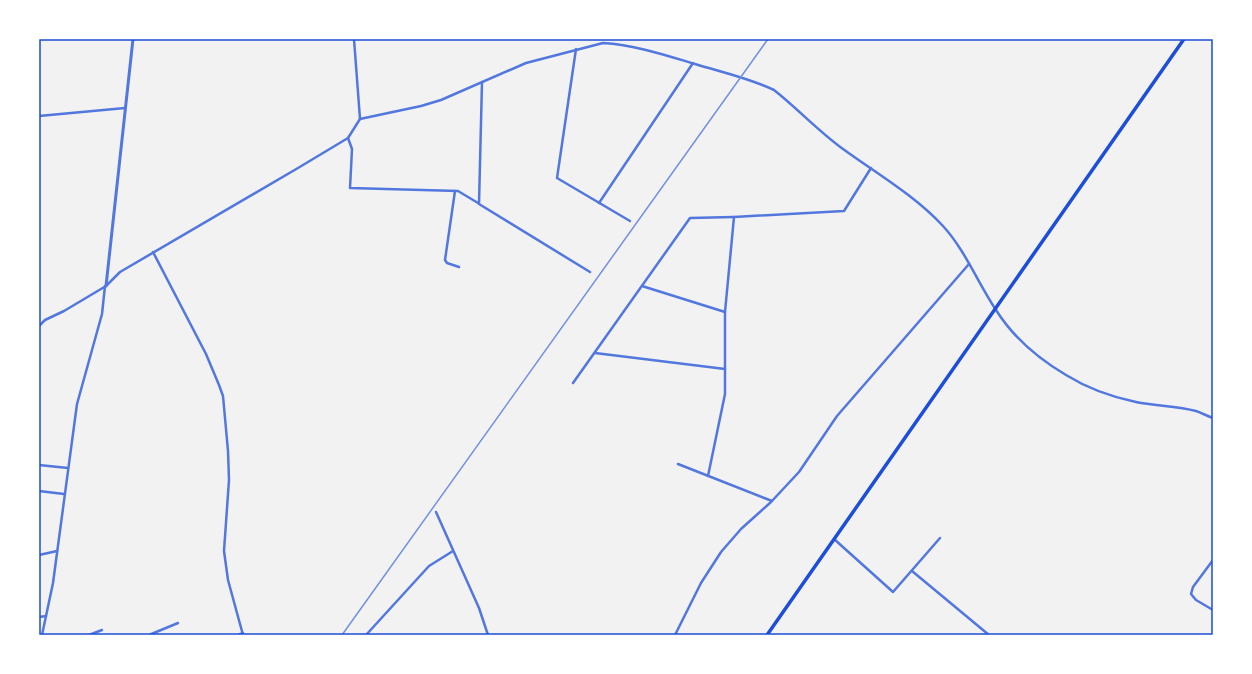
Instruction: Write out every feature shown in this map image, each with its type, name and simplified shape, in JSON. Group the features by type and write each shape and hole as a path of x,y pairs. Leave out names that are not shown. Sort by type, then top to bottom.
{"main road":[{"path":"767,635 1184,39"}],"street":[{"path":"42,635 53,582 77,404 102,314 133,39"},
{"path":"39,326 45,320 64,311 106,286 120,272 348,138 360,119 354,39"},
{"path":"360,119 421,106 441,100 526,63 603,43 624,44 741,77 774,90 841,148 903,191 931,214 955,239 968,264 1007,327 1050,365 1074,380 1121,398 1195,411 1213,418"},
{"path":"576,49 557,178 630,222"},
{"path":"599,203 693,63"},
{"path":"479,204 482,82"},
{"path":"39,116 125,108"},
{"path":"348,138 352,149 350,188 458,191 590,272"},
{"path":"573,382 690,218 844,211 871,168"},
{"path":"455,191 445,260 447,263 460,267"},
{"path":"708,476 725,394 725,312 734,217"},
{"path":"153,252 206,354 223,396 229,480 224,550 228,580 243,634 238,635"},
{"path":"675,635 701,584 721,552 741,529 772,501 799,472 838,416 968,264"},
{"path":"642,286 725,312"},
{"path":"595,352 725,369"},
{"path":"678,464 772,501"},
{"path":"39,465 68,468"},
{"path":"39,491 64,494"},
{"path":"436,512 479,608 488,635"},
{"path":"834,539 893,592 940,538"},
{"path":"39,555 57,550"},
{"path":"366,635 429,566 453,551"},
{"path":"1213,560 1193,587 1191,594 1196,600 1213,610"},
{"path":"912,571 989,635"},
{"path":"39,617 46,616"},
{"path":"149,635 178,623"},
{"path":"89,635 102,630"}],"railway":[{"path":"342,635 768,39"}]}
